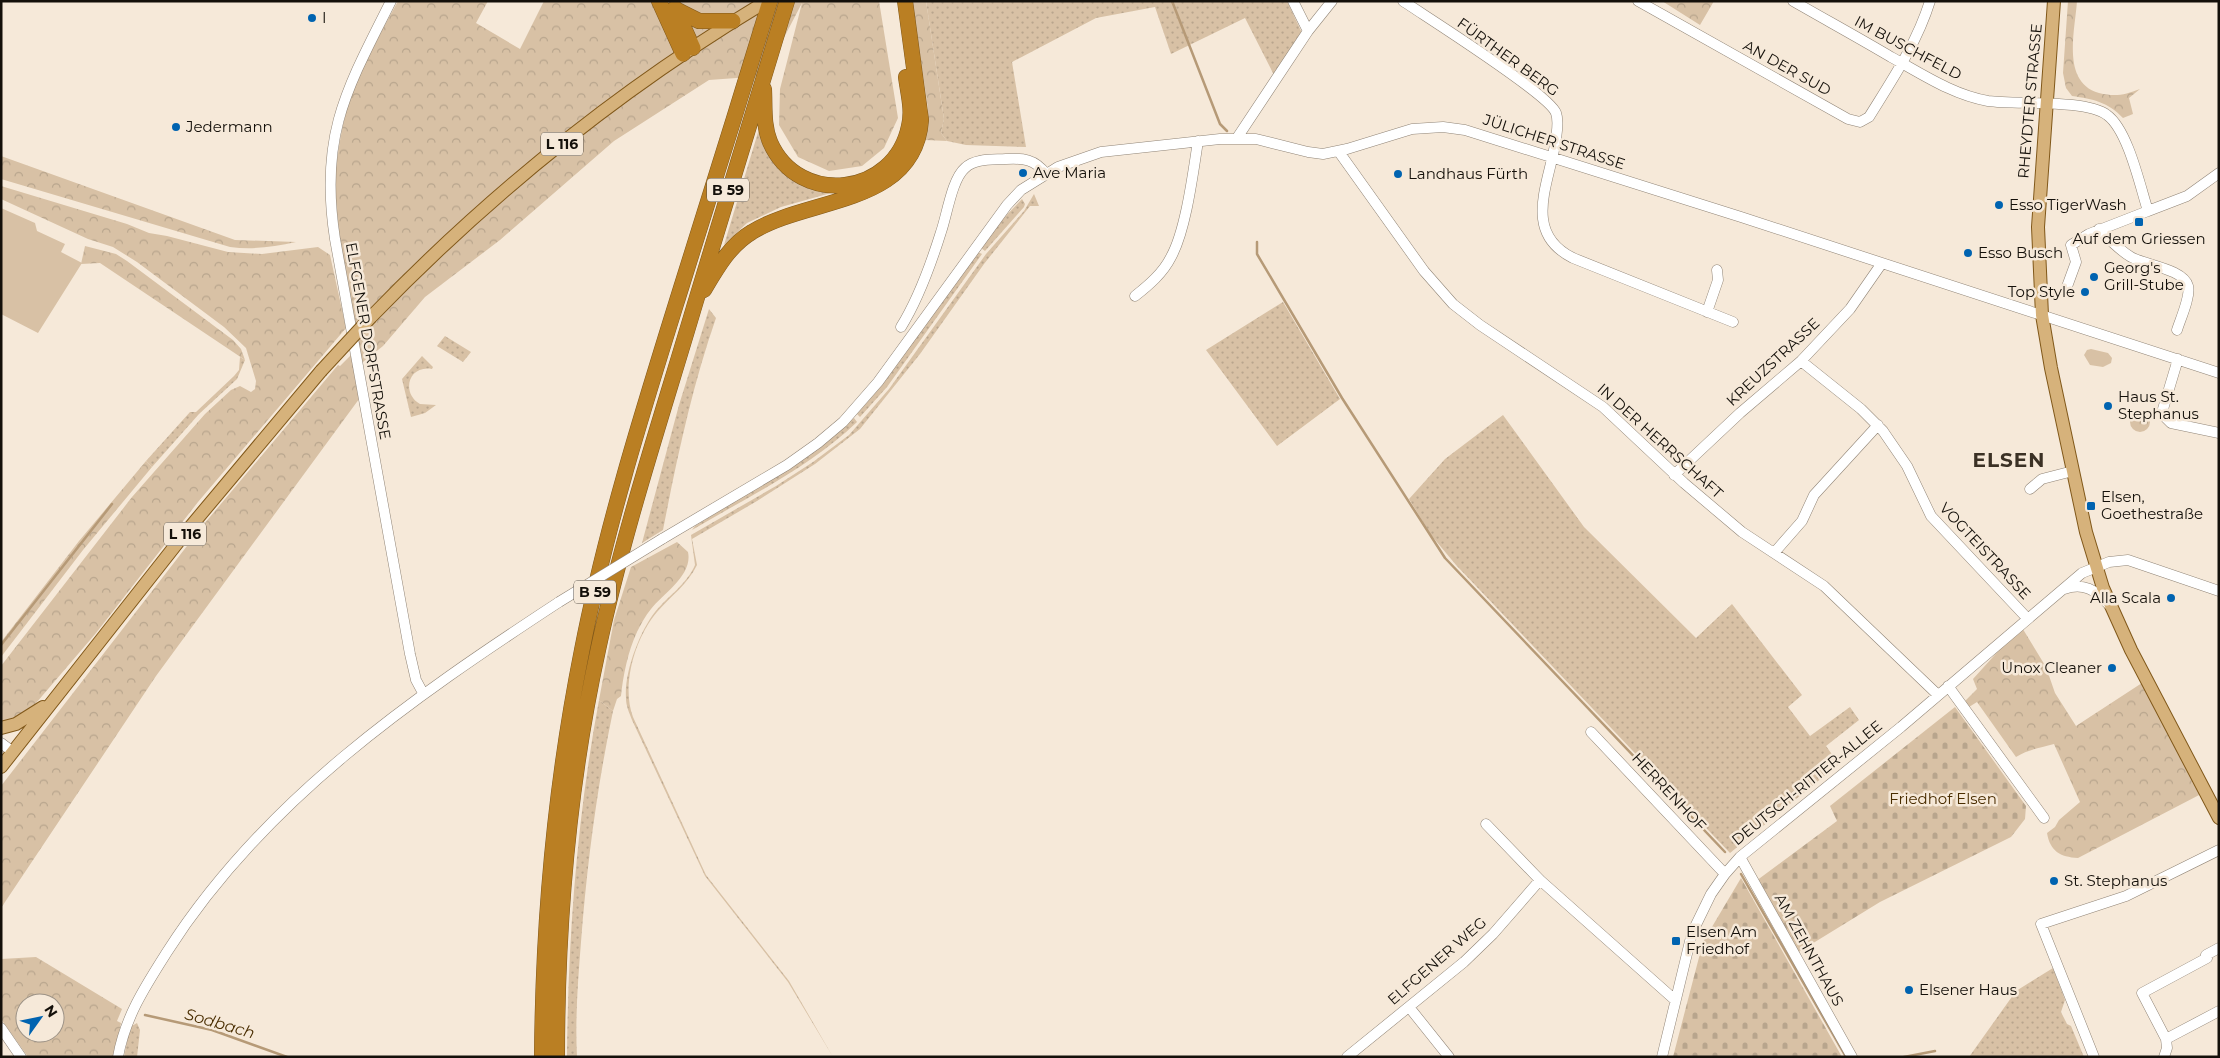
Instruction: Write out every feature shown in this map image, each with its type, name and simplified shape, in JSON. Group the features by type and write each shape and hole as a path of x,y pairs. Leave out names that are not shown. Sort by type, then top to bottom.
{"highway":[{"path":"659,1 688,51"},
{"name":"B 59","path":"542,1057 546,921 552,853 561,778 582,648 608,536 636,433 769,1"},
{"name":"B 59","path":"557,1057 560,948 569,833 591,687 623,548 715,232 787,1"},
{"path":"764,76 767,131 775,151 789,168 804,178 831,186 848,185 874,176 886,168 896,157 903,146 910,126 910,106 894,1"},
{"path":"695,304 729,251 752,232 786,215 869,191 891,177 906,161 918,138 921,120 905,1"},
{"path":"673,5 688,51"},
{"path":"673,5 703,22 733,21"}],"main road":[{"name":"L 116","path":"1,767 229,479 321,371 371,317 435,254 514,183 607,108 733,21 769,1"},
{"name":"RHEYDTER STRASSE","path":"2054,1 2038,222 2042,315 2050,364 2095,566 2112,611 2219,818"},
{"path":"1,728 22,721 53,700"}],"street":[{"name":"ELFGENER DORFSTRASSE","path":"391,1 352,77 340,110 331,154 329,197 410,654 416,680 423,693"},
{"path":"1293,1 1308,31"},
{"path":"1237,138 1308,31 1332,1"},
{"name":"FÜRTHER BERG","path":"1403,1 1551,104 1558,120 1554,157 1541,209 1546,230 1556,246 1573,258 1732,322"},
{"name":"AN DER SUD","path":"1638,1 1750,66 1856,122 1864,121 1869,117 1902,63"},
{"name":"IM BUSCHFELD","path":"1792,1 1941,85 1969,96 2011,104 2046,104 2090,108 2101,111 2113,120 2122,134 2148,211"},
{"path":"1902,63 1921,26 1930,1"},
{"name":"JÜLICHER STRASSE","path":"118,1057 126,1024 138,1000 181,931 226,871 279,814 325,771 423,693 559,602 787,464 824,438 843,422 878,382 1007,205 1022,190 1044,175 1072,161 1101,152 1237,138 1256,139 1315,153 1338,152 1402,131 1443,127 1476,132 2219,373"},
{"path":"1135,296 1159,275 1174,252 1190,190 1198,142"},
{"name":"IN DER HERRSCHAFT","path":"1338,152 1424,271 1453,304 1502,340 1603,407 1674,475 1742,532 1824,586 1938,695"},
{"path":"901,327 916,299 941,233 956,183 964,169 977,162 1024,158 1035,163 1044,175"},
{"path":"2065,292 2076,262 2071,245 2099,229 2185,197 2219,174"},
{"path":"2099,229 2130,257 2177,274 2187,282 2188,293 2176,330"},
{"name":"KREUZSTRASSE","path":"1674,475 1740,413 1801,361 1850,309 1882,263"},
{"path":"1707,312 1718,280 1717,270"},
{"path":"2178,359 2163,409 2164,416 2171,423 2219,433"},
{"name":"VOGTEISTRASSE","path":"1801,361 1878,425 1902,457 1931,516 2027,618"},
{"path":"1774,553 1802,521 1814,495 1878,425"},
{"path":"2030,489 2042,479 2073,471"},
{"name":"DEUTSCH-RITTER-ALLEE","path":"1662,1057 1692,933 1707,900 1725,874 1740,857 1938,695 2084,571 2112,561 2128,560 2219,591"},
{"path":"2059,591 2075,586 2086,587 2100,595 2112,611"},
{"path":"1948,686 2044,818"},
{"name":"HERRENHOF","path":"1591,732 1725,874"},
{"path":"1,743 13,752"},
{"path":"1486,824 1540,880 1675,1000"},
{"path":"2094,1057 2041,924 2126,896 2219,850"},
{"name":"AM ZEHNTHAUS","path":"1740,857 1852,1057"},
{"name":"ELFGENER WEG","path":"1347,1057 1486,942 1540,880"},
{"path":"2164,1057 2167,1048 2166,1039 2142,992 2207,958 2206,955 2219,948"},
{"path":"1409,1007 1449,1057"},
{"path":"2166,1039 2219,1010"},
{"path":"1,1028 21,1057"}],"green space":[{"path":"398,1 488,1 476,23 520,49 544,1 879,1 898,118 884,148 862,166 829,171 798,157 779,125 780,89 802,3 764,76 709,80 614,141 500,240 425,297 383,346 363,362 362,395 156,676 1,908 1,786 204,524 338,365 340,366 352,354 334,184 342,131 352,92"},
{"path":"912,1 926,1 944,119 941,133 947,141 925,140 928,109"},
{"path":"926,1 1287,1 1302,33 1274,75 1245,18 1171,54 1155,7 1096,18 1012,62 1026,147 966,145 947,141 941,133 944,119"},
{"path":"1662,1 1714,1 1700,25"},
{"path":"2068,1 2077,1 2073,54 2079,78 2087,87 2099,93 2110,95 2130,93 2140,89 2129,98 2133,114 2123,118 2112,108 2100,102 2072,96 2066,88 2063,73"},
{"path":"759,129 769,155 794,180 831,193 781,207 747,223 724,245"},
{"path":"1,156 235,240 296,242 263,248 230,247 1,179"},
{"path":"1,186 127,224 149,233 228,252 262,254 318,247 330,255 346,328 198,502 96,633 31,709 1,724 1,666 132,497 205,414 231,390 240,386 251,392 255,389 256,381 246,348 224,327 137,262 113,247 88,239 1,199"},
{"path":"1034,194 1039,206 1030,206 984,264 920,354 860,429 815,464 692,539 697,565 684,584 649,623 642,635 632,662 629,691 633,717 706,875 789,981 833,1057 788,982 705,876 629,712 626,701 626,688 630,664 634,652 649,620 692,572 695,565 691,535 776,486 813,462 849,435 889,389 986,254 1024,211"},
{"path":"1022,199 1025,204 1024,207 985,251 981,248 1000,222"},
{"path":"1,208 35,223 37,231 65,244 61,252 82,263 38,333 1,314"},
{"path":"85,246 116,254 127,261 233,340 241,349 245,360 100,263 81,264"},
{"path":"978,252 982,254 887,387 860,417 857,414 882,385"},
{"path":"1283,302 1340,399 1277,446 1206,350"},
{"path":"709,309 716,318 707,344 686,423 663,530 642,543 679,405"},
{"path":"445,336 471,352 463,362 437,346"},
{"path":"2091,349 2108,353 2112,358 2111,363 2103,367 2090,365 2084,355 2087,350"},
{"path":"422,356 433,367 432,369 417,371 413,375 409,387 410,393 420,404 436,405 425,413 411,417 402,379"},
{"path":"240,357 245,360 237,379 199,414 152,467 146,461 190,412 196,412 234,376 239,370"},
{"path":"2140,412 2147,415 2150,422 2147,429 2140,432 2133,429 2130,422 2133,415"},
{"path":"1503,415 1584,527 1696,638 1732,604 1802,695 1788,707 1810,736 1850,707 1859,720 1826,746 1839,764 1730,853 1456,565 1431,535 1409,499 1445,459"},
{"path":"854,418 857,422 819,454 692,530 695,526 810,455"},
{"path":"146,461 152,467 83,550 1,657 1,642 79,541"},
{"path":"677,542 688,552 686,568 682,576 649,612 640,626 629,655 621,696 617,699 613,711 599,700 614,620 631,567"},
{"path":"2021,626 2046,667 2055,693 2076,726 2145,681 2203,793 2078,858 2066,856 2053,849 2047,833 2080,802 2054,744 2030,750 2016,757 1977,702 1969,707 1965,701 1977,689 1973,679"},
{"path":"599,700 613,711 597,797 586,884 578,985 577,1057 567,1057 569,967 579,833"},
{"name":"Friedhof Elsen","path":"1955,707 2026,806 2025,819 2011,837 1880,902 1797,953 1756,881 1837,821 1830,806"},
{"path":"1741,878 1842,1057 1673,1057 1703,942"},
{"path":"36,957 122,1009 117,1021 121,1023 114,1057 28,1057 18,1043 65,1043 65,993 15,993 15,1039 1,1019 1,959"},
{"path":"2053,968 2065,1000 2061,1012 2067,1024 2071,1026 2084,1057 1969,1057 2016,991"},
{"path":"137,1023 140,1030 137,1057 124,1057 130,1027"}],"waterway":[{"path":"1172,1 1220,124 1227,131"},
{"path":"1257,242 1257,254 1342,398 1445,558 1725,852"},
{"path":"1,645 112,504"},
{"path":"1741,874 1846,1057"},
{"name":"Sodbach","path":"145,1015 212,1030 287,1057"},
{"path":"1904,1057 1935,1051"}],"place":[{"name":"I","path":"312,18"},
{"name":"Jedermann","path":"176,127"},
{"name":"Ave Maria","path":"1023,173"},
{"name":"Landhaus Fürth","path":"1398,174"},
{"name":"Esso TigerWash","path":"1999,205"},
{"name":"Auf dem Griessen","path":"2139,222"},
{"name":"Esso Busch","path":"1968,253"},
{"name":"Georg's Grill-Stube","path":"2094,277"},
{"name":"Top Style","path":"2085,292"},
{"name":"Haus St. Stephanus","path":"2108,406"},
{"name":"Elsen, Goethestraße","path":"2091,506"},
{"name":"Alla Scala","path":"2171,598"},
{"name":"Unox Cleaner","path":"2112,668"},
{"name":"St. Stephanus","path":"2054,881"},
{"name":"Elsen Am Friedhof","path":"1676,941"},
{"name":"Elsener Haus","path":"1909,990"}],"district":[{"name":"ELSEN","path":"2009,460"}]}
